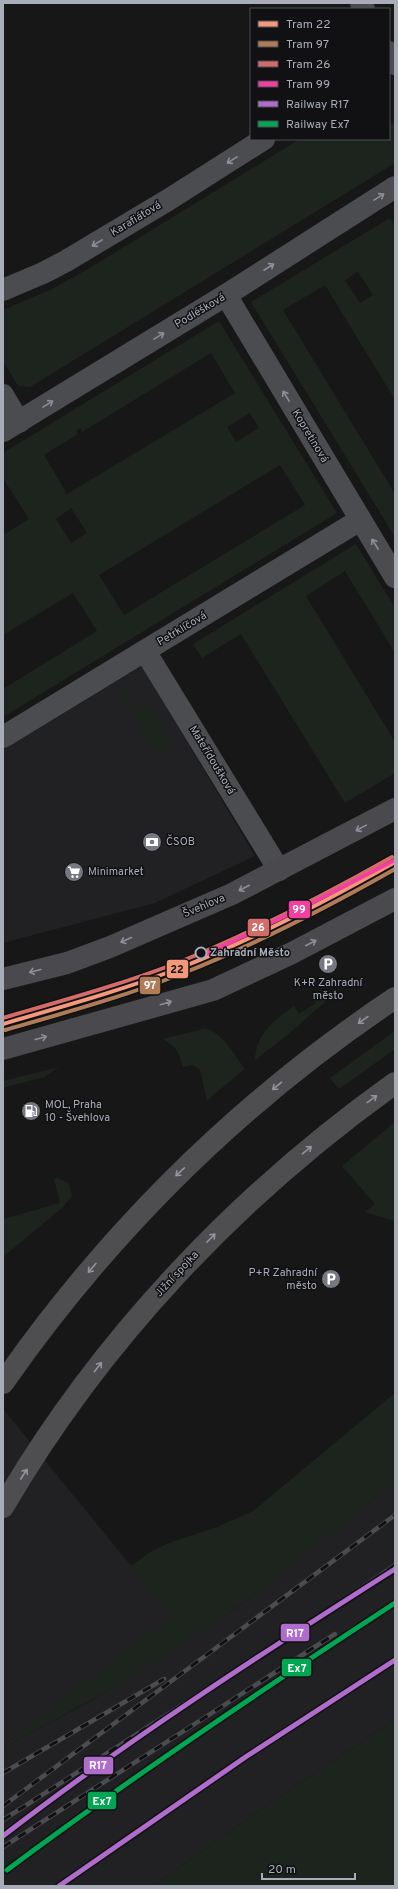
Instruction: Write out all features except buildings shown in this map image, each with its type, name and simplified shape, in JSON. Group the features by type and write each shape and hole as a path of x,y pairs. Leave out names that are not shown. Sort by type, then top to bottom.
{"highway":[{"path":"3,1383 54,1314 120,1235 167,1185 228,1127 307,1061 395,998"},
{"name":"Jižní spojka","path":"3,1507 40,1448 84,1386 158,1294 261,1189 348,1116 395,1083"}],"main road":[{"name":"Švehlova","path":"3,979 67,963 94,954 232,894 395,809"},
{"path":"3,1049 213,990 292,953 395,899"}],"street":[{"name":"Karafiátová","path":"3,290 43,273 66,261 168,200 262,140"},
{"name":"Podléšková","path":"11,426 226,295 395,187"},
{"name":"Kopretinová","path":"226,295 395,577"},
{"path":"3,395 11,426"},
{"name":"Petrklíčová","path":"3,737 360,520"},
{"name":"Mateřídoušková","path":"145,651 279,870"}],"shaded area":[{"path":"395,122 395,163 30,387 18,386 3,361 3,310 52,289 93,266 298,140 390,140 390,125"},
{"path":"390,218 395,226 395,400 325,285 283,310 395,494 395,537 251,302","holes":["358,272 373,295 360,303 345,280"]},
{"path":"219,321 337,513 3,717 3,689 97,631 73,593 3,635 3,535 29,519 3,480 3,453","holes":["211,353 235,393 67,494 44,455 78,434 76,431 80,428 82,432","250,413 259,428 236,442 227,427","280,465 305,505 124,615 99,575","71,508 87,533 71,543 56,519"]},
{"path":"356,544 395,608 395,653 345,571 306,596 395,742 395,773 345,803 241,634 202,658 193,644"},
{"path":"142,666 255,856 155,903 3,943 3,750"},
{"path":"123,686 137,708 146,702 174,747 160,757 118,689"},
{"path":"320,992 326,1001 286,1036 255,1060 259,1043 267,1028 294,1006 299,1014 316,1003 313,998"},
{"path":"203,1029 215,1033 221,1038 245,1069 207,1100 200,1070 193,1065 183,1067 176,1050 163,1039"},
{"path":"395,1031 395,1049 339,1089 330,1078"},
{"path":"59,1067 44,1077 3,1088 3,1081"},
{"path":"395,1122 395,1221 365,1212 375,1204 342,1166"},
{"path":"58,1178 69,1183 72,1196 62,1208 3,1257 3,1219 60,1203 54,1179"},
{"path":"395,1393 395,1482 296,1562 236,1608 180,1647 63,1716 3,1748 3,1746 171,1616 131,1566 152,1551 169,1543 217,1527 253,1511"},
{"path":"3,1409 172,1616 3,1746"},
{"path":"395,1482 395,1719 256,1813 153,1886 3,1886 3,1748 85,1704 160,1659 235,1609"},
{"path":"395,1719 395,1886 153,1886 256,1813"}],"railway":[{"path":"3,1806 395,1515"},
{"path":"298,1631 395,1565"},
{"path":"3,1847 335,1634"},
{"path":"3,1820 254,1659"},
{"path":"3,1773 164,1679"}],"tram line":[{"name":"26","path":"3,1018 112,986 177,963 286,913 340,886 392,857"},
{"name":"99","path":"202,956 302,908 395,860"},
{"name":"22","path":"3,1024 134,984 205,958 288,920 395,862"},
{"name":"97","path":"5,1030 115,997 209,963 290,925 395,869"}],"rail line":[{"name":"R17","path":"3,1836 147,1731 245,1665 395,1569"},
{"name":"Ex7","path":"7,1870 54,1835 199,1734 395,1603"},
{"name":"R17","path":"59,1886 247,1756 395,1660"}],"place":[{"name":"ČSOB","path":"152,842"},
{"name":"Minimarket","path":"74,872"},
{"name":"Zahradní Město","path":"201,953"},
{"name":"K+R Zahradní město","path":"328,964"},
{"name":"MOL, Praha 10 - Švehlova","path":"31,1111"},
{"name":"P+R Zahradní město","path":"331,1279"}]}
